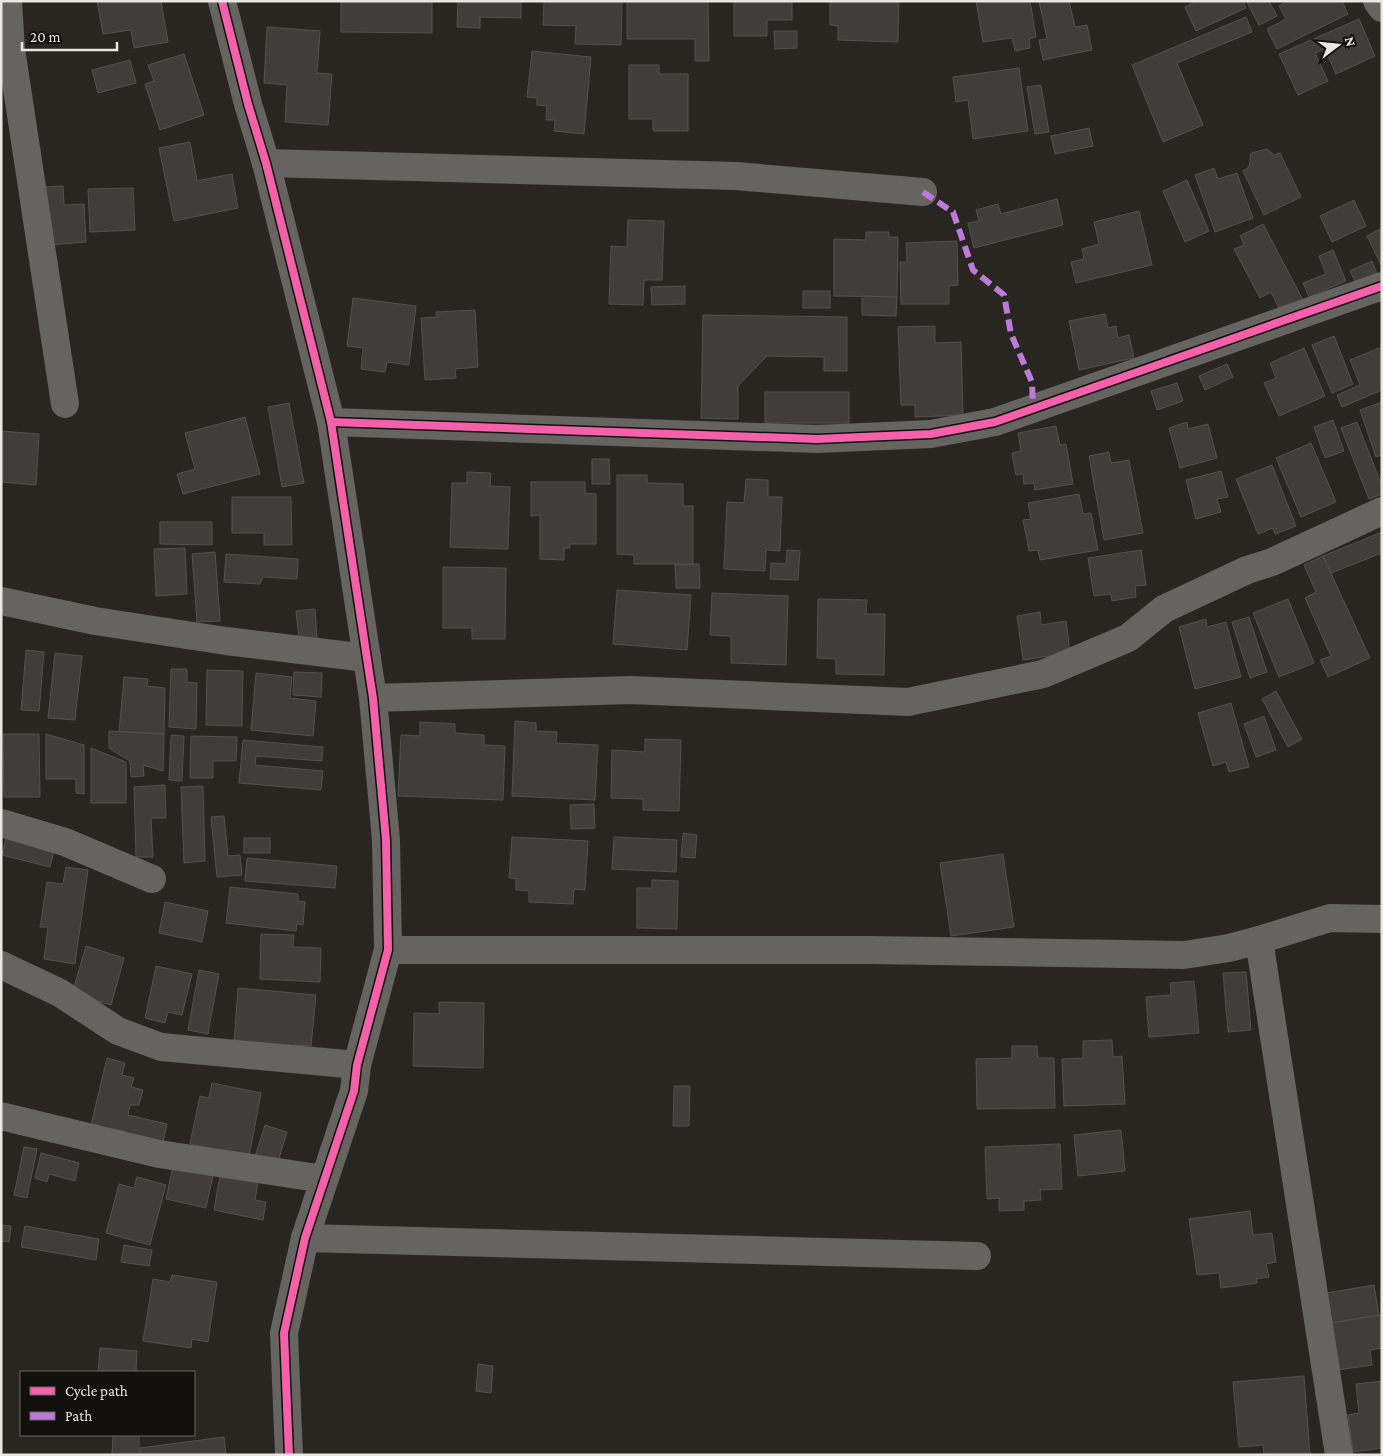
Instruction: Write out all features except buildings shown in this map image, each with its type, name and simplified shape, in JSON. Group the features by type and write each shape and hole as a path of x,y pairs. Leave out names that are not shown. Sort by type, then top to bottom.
{"street":[{"path":"8,1 6,49 65,404"},
{"path":"222,1 248,104 266,163 331,422 373,698 386,840 388,950 357,1066 354,1091 305,1238 284,1333 289,1455"},
{"path":"1378,1 1382,8"},
{"path":"266,163 736,176 923,192"},
{"path":"331,422 817,439 931,434 995,422 1382,286"},
{"path":"373,698 631,690 908,702 1043,674 1128,638 1164,609 1247,570 1272,562 1382,511"},
{"path":"1,601 95,621 208,638 367,658"},
{"path":"1,823 65,842 152,879"},
{"path":"388,950 870,950 1184,955 1229,948 1330,918 1382,919"},
{"path":"1259,940 1339,1455"},
{"path":"1,965 60,993 118,1032 161,1048 357,1066"},
{"path":"1,1116 159,1154 324,1178"},
{"path":"305,1238 977,1256"}],"marked path":[{"path":"923,192 953,212 973,270 1004,295 1011,334 1032,382 1033,409"}],"cycle path":[{"path":"222,1 248,104 266,163 331,422 373,698 386,840 388,950 357,1065 354,1091 305,1238 284,1333 289,1455"},
{"path":"331,422 817,439 931,434 995,422 1382,286"}]}
